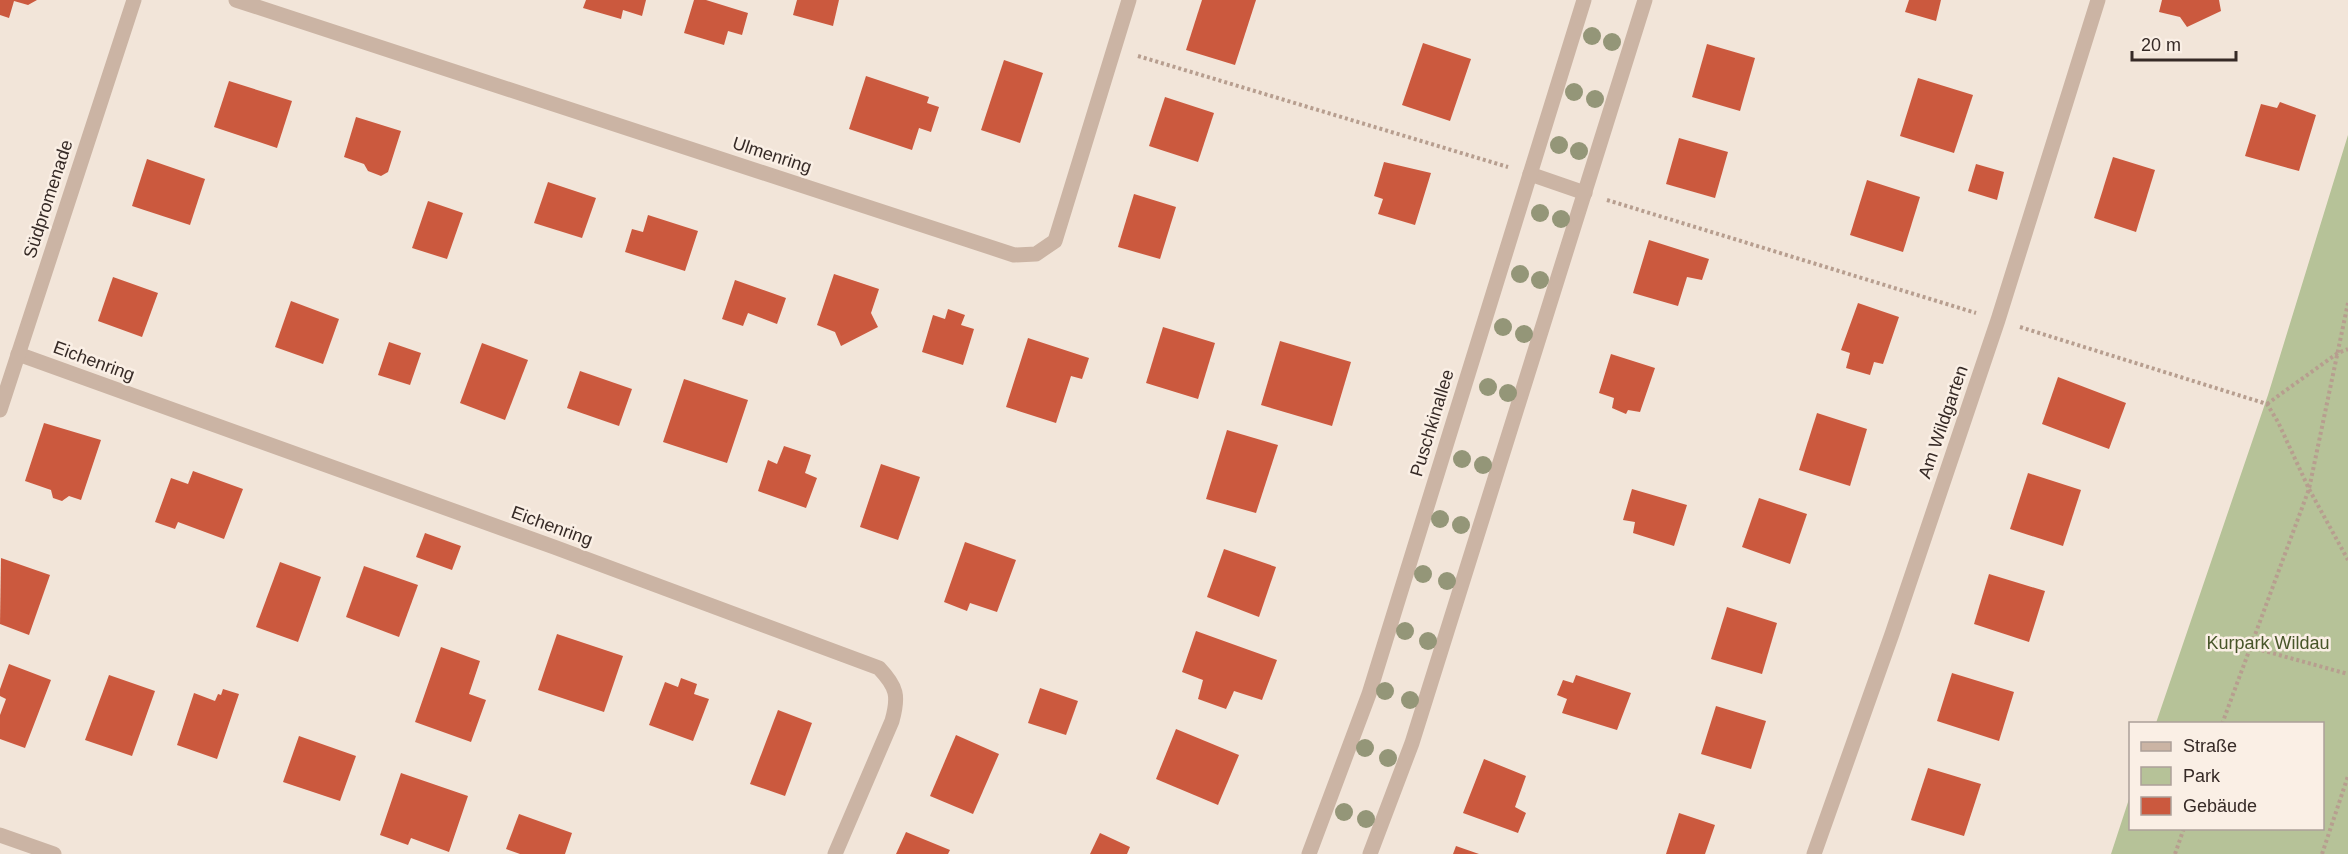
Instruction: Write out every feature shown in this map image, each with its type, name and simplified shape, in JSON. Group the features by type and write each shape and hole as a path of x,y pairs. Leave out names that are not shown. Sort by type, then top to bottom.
{"street":[{"name":"Südpromenade","path":"0,410 134,0"},
{"name":"Ulmenring","path":"236,0 1014,255 1036,254 1055,241 1129,0"},
{"name":"Puschkinallee","path":"1309,854 1369,694 1584,0"},
{"path":"1370,854 1412,743 1644,0"},
{"name":"Am Wildgarten","path":"1814,854 1892,634 1998,320 2098,0"},
{"path":"1530,174 1585,193"},
{"name":"Eichenring","path":"18,354 554,547 879,668 892,681 897,705 835,854"},
{"path":"0,835 54,854"}],"path":[{"path":"1115,49 1530,174"},
{"path":"1585,193 2267,404 2278,422 2308,489 2348,560"},
{"path":"2222,722 2308,489 2348,303"},
{"path":"2267,404 2338,353 2348,349"},
{"path":"2250,647 2348,674"},
{"path":"2322,854 2348,776"},
{"path":"2175,854 2183,830"}],"green space":[{"name":"Kurpark Wildau","path":"2348,135 2348,854 2111,854 2129,799 2129,830 2324,830 2324,722 2156,722 2268,395"}],"building":[{"path":"0,0 37,0 28,5 14,1 9,18 0,15"},
{"path":"586,0 646,0 642,16 623,10 621,19 583,8"},
{"path":"694,0 706,0 748,13 742,35 728,31 724,45 684,33"},
{"path":"797,0 839,0 833,26 793,15"},
{"path":"1202,0 1256,0 1235,65 1186,50"},
{"path":"1909,0 1941,0 1936,21 1905,12"},
{"path":"2162,0 2219,0 2221,11 2187,27 2180,17 2159,12"},
{"path":"1423,43 1471,59 1450,121 1402,105"},
{"path":"1707,44 1755,58 1740,111 1692,97"},
{"path":"1004,60 1043,73 1020,143 981,130"},
{"path":"866,76 929,97 927,103 939,107 931,132 919,128 912,150 849,129"},
{"path":"1918,78 1973,95 1954,153 1900,136"},
{"path":"229,81 292,101 277,148 214,127"},
{"path":"1165,97 1214,113 1198,162 1149,146"},
{"path":"2280,102 2316,115 2299,171 2245,156 2261,104 2277,108"},
{"path":"356,117 401,131 388,172 381,176 368,171 364,164 344,157"},
{"path":"1679,138 1728,152 1715,198 1666,184"},
{"path":"2113,157 2155,170 2136,232 2094,218"},
{"path":"147,159 205,179 190,225 132,206"},
{"path":"1384,162 1431,173 1415,225 1378,214 1383,199 1374,196"},
{"path":"1976,164 2004,172 1997,200 1968,191"},
{"path":"1867,180 1920,197 1903,252 1850,235"},
{"path":"548,182 596,198 582,238 534,223"},
{"path":"1134,194 1176,207 1160,259 1118,247"},
{"path":"428,201 463,213 447,259 412,248"},
{"path":"648,215 698,231 685,271 625,252 632,229 643,232"},
{"path":"1649,240 1709,259 1702,280 1687,277 1678,306 1633,293"},
{"path":"834,274 879,289 871,313 878,327 841,346 835,332 817,325"},
{"path":"113,277 158,293 142,337 98,321"},
{"path":"735,280 786,298 777,324 748,313 743,326 722,319"},
{"path":"291,301 339,319 323,364 275,347"},
{"path":"1858,303 1899,317 1883,364 1874,362 1870,375 1846,368 1850,353 1841,350"},
{"path":"948,309 965,315 961,325 974,329 963,365 922,352 933,315 945,319"},
{"path":"1163,327 1215,343 1198,399 1146,383"},
{"path":"1028,338 1089,358 1082,379 1071,376 1056,423 1006,407"},
{"path":"1280,341 1351,362 1332,426 1261,405"},
{"path":"389,342 421,353 410,385 378,375"},
{"path":"482,343 528,360 505,420 460,403"},
{"path":"1611,354 1655,368 1640,412 1628,410 1626,414 1612,408 1614,398 1599,393"},
{"path":"580,371 632,389 619,426 567,408"},
{"path":"2058,377 2126,403 2109,449 2042,424"},
{"path":"684,379 748,400 727,463 663,442"},
{"path":"1817,413 1867,429 1850,486 1799,470"},
{"path":"44,423 101,440 81,500 69,496 62,501 53,498 51,490 25,481"},
{"path":"1227,430 1278,445 1256,513 1206,499"},
{"path":"784,446 811,455 805,473 817,478 806,508 758,491 768,460 777,464"},
{"path":"881,464 920,477 898,540 860,527"},
{"path":"193,471 243,489 224,539 178,522 175,529 155,522 171,478 188,484"},
{"path":"2028,473 2081,490 2063,546 2010,529"},
{"path":"1632,489 1687,505 1674,546 1633,533 1635,522 1623,520"},
{"path":"1759,498 1807,514 1790,564 1742,547"},
{"path":"425,533 461,546 452,570 416,557"},
{"path":"965,542 1016,560 997,612 970,603 967,611 944,602"},
{"path":"1224,549 1276,567 1259,617 1207,597"},
{"path":"1,558 50,575 29,635 0,624"},
{"path":"280,562 321,577 298,642 256,627"},
{"path":"364,566 418,585 399,637 346,617"},
{"path":"1989,574 2045,591 2029,642 1974,624"},
{"path":"1727,607 1777,623 1762,674 1711,659"},
{"path":"1196,631 1277,660 1262,700 1234,691 1226,709 1198,699 1203,680 1182,672"},
{"path":"557,634 623,656 604,712 538,690"},
{"path":"441,647 480,661 469,694 486,700 471,742 415,722"},
{"path":"9,664 51,680 25,748 0,739 0,715 6,699 0,696 0,689"},
{"path":"1952,673 2014,692 1999,741 1937,721"},
{"path":"109,675 155,691 132,756 85,740"},
{"path":"1576,675 1631,693 1617,730 1562,713 1567,699 1557,695 1563,680 1573,683"},
{"path":"681,678 697,684 694,694 709,699 693,741 649,725 665,682 678,687"},
{"path":"1040,688 1078,701 1066,735 1028,723"},
{"path":"223,689 239,694 217,759 177,745 194,693 215,701"},
{"path":"1716,706 1766,721 1751,769 1701,754"},
{"path":"778,710 812,723 785,796 750,784"},
{"path":"1176,729 1239,755 1218,805 1156,779"},
{"path":"956,735 999,754 973,814 930,796"},
{"path":"299,736 356,756 340,801 283,782"},
{"path":"1484,759 1526,776 1515,807 1526,813 1518,833 1463,813"},
{"path":"1928,768 1981,784 1964,836 1911,820"},
{"path":"401,773 468,796 449,852 411,838 408,845 380,835"},
{"path":"1679,813 1715,825 1705,854 1666,854"},
{"path":"519,814 572,833 565,854 520,854 506,849"},
{"path":"906,832 950,850 948,854 896,854"},
{"path":"1100,833 1130,847 1127,854 1090,854"},
{"path":"1456,846 1479,854 1453,854"}]}
